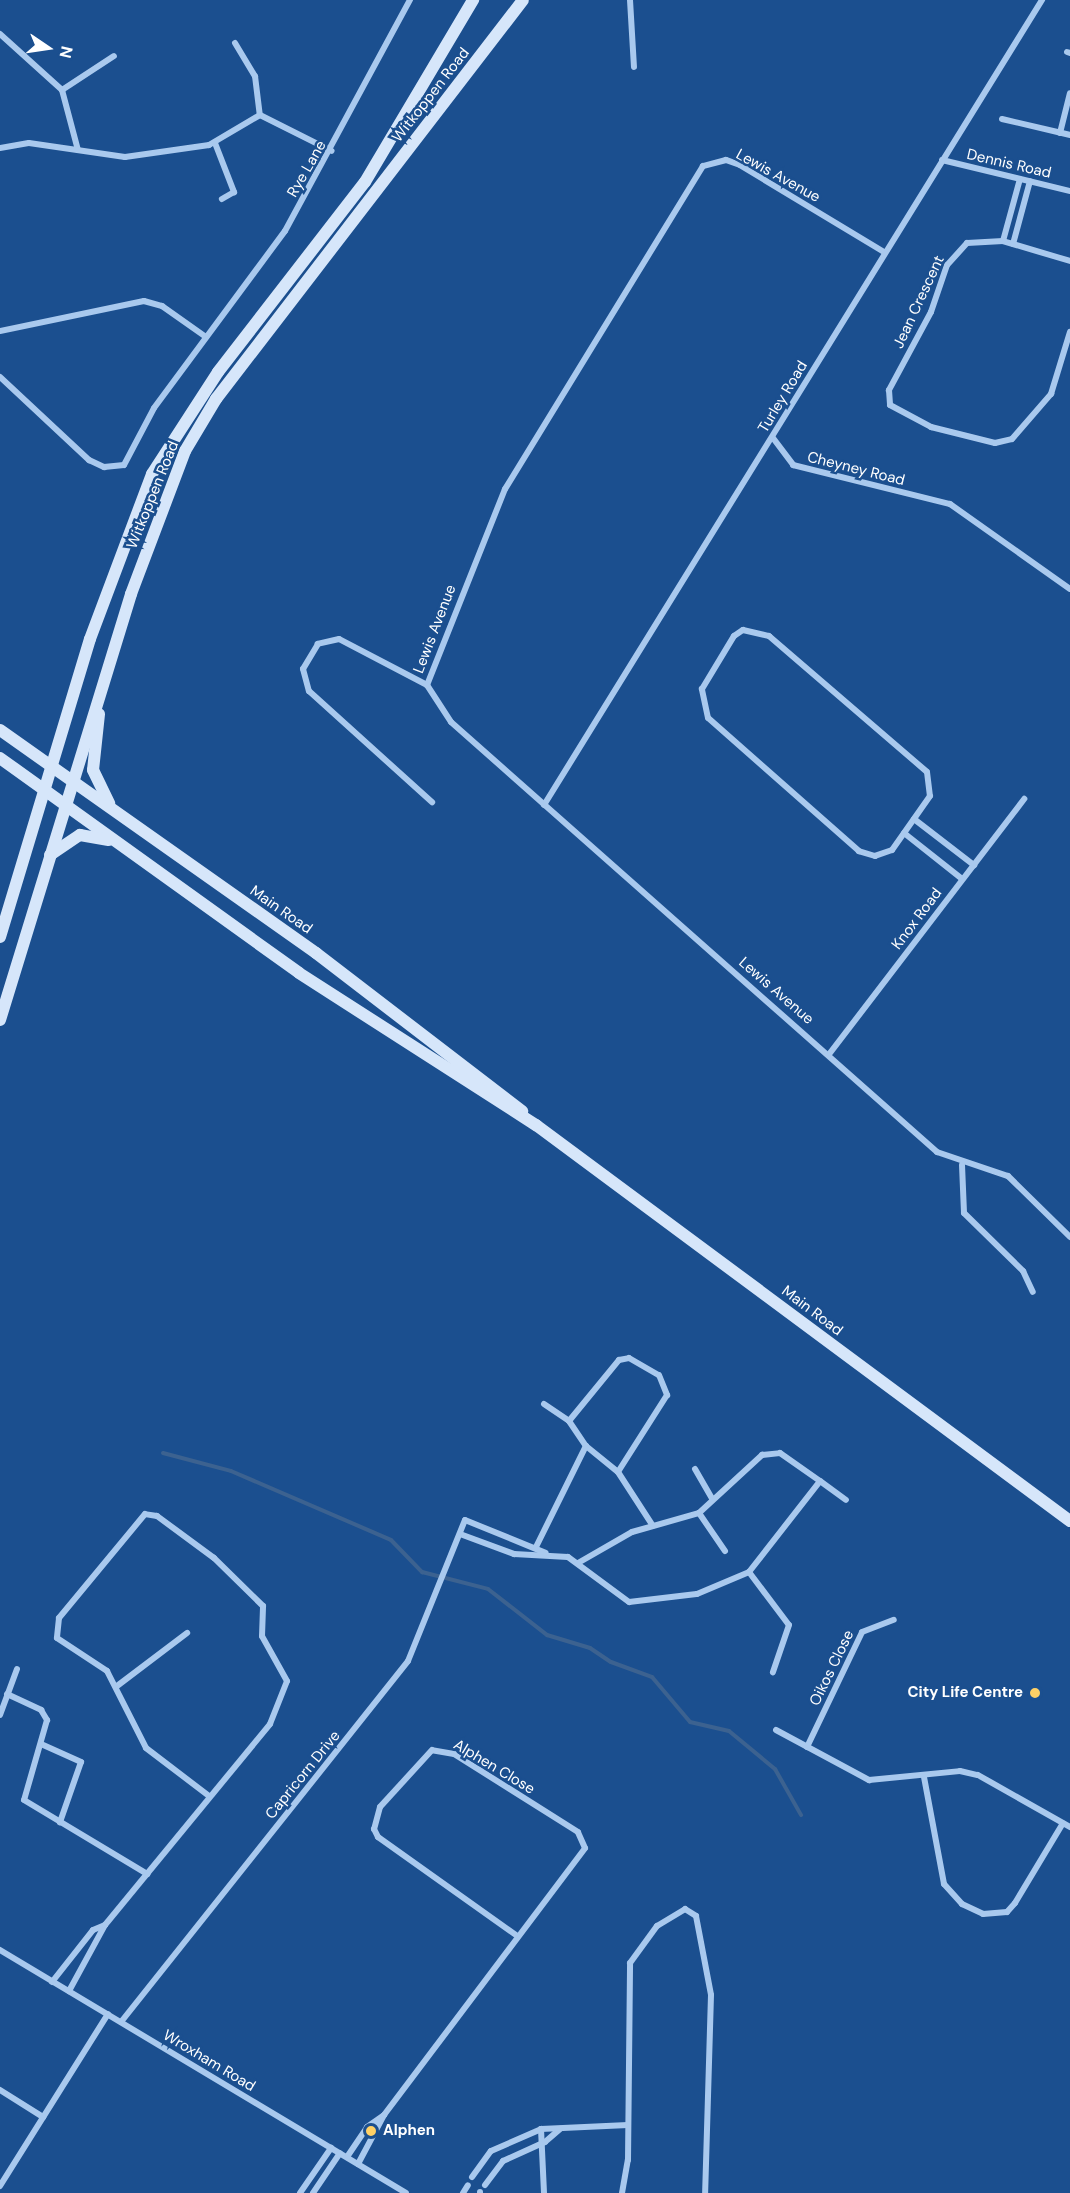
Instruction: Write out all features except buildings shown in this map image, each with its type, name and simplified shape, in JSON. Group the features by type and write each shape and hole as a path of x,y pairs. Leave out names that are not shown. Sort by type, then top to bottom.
{"main road":[{"name":"Witkoppen Road","path":"0,937 44,788 119,552 166,448 365,182 473,0"},
{"name":"Witkoppen Road","path":"0,1020 71,781 167,492 205,415 523,0"},
{"path":"102,686 93,770 111,807"},
{"name":"Main Road","path":"0,730 111,807 507,1095 536,1125"},
{"name":"Main Road","path":"0,758 65,802 299,973 536,1125 1070,1521"},
{"path":"48,856 80,835 122,845"}],"street":[{"name":"Rye Lane","path":"0,377 89,460 117,467 129,459 154,408 285,231 332,151 410,0"},
{"path":"630,0 634,67"},
{"name":"Turley Road","path":"544,805 1042,0"},
{"path":"0,34 62,90 78,150"},
{"path":"235,44 255,76 260,115"},
{"path":"62,90 114,56"},
{"path":"1060,133 1070,93"},
{"path":"260,115 332,151"},
{"path":"0,148 29,143 125,157 215,142 260,115"},
{"path":"1002,119 1070,135"},
{"path":"215,142 234,192 222,199"},
{"name":"Lewis Avenue","path":"884,252 740,165 726,160 703,166 505,489 427,685 444,715 544,805 830,1053 937,1152 962,1165 1008,1176 1070,1237"},
{"name":"Dennis Road","path":"942,160 1070,191"},
{"path":"1003,241 1020,179"},
{"path":"1013,244 1029,181"},
{"name":"Jean Crescent","path":"1070,261 1003,241 975,239 947,265 931,312 889,390 890,405 931,428 995,443 1012,439 1051,394 1070,332"},
{"path":"0,331 144,301 162,306 206,337"},
{"name":"Cheyney Road","path":"773,438 793,465 950,504 981,521 1070,589"},
{"path":"748,629 765,632 927,772 932,792 914,819 887,853 859,852 708,718 702,689 734,636 748,629"},
{"path":"427,685 339,639 318,644 303,669 309,691 432,802"},
{"name":"Knox Road","path":"830,1053 1024,799"},
{"path":"914,819 974,864"},
{"path":"904,833 962,879"},
{"path":"962,1165 964,1213 1023,1271 1033,1292"},
{"path":"569,1421 619,1360 640,1361 659,1375 667,1395 618,1472"},
{"path":"544,1404 569,1421 586,1446 618,1472 652,1526"},
{"path":"534,1555 586,1446"},
{"path":"578,1563 611,1541 652,1526 699,1513 712,1498 770,1452 789,1458 846,1500"},
{"path":"695,1469 712,1498"},
{"path":"537,1546 546,1553 578,1563 617,1597 640,1603 697,1594 749,1572 820,1481"},
{"path":"69,1991 105,1925 270,1724 282,1701 284,1669 262,1636 263,1606 214,1558 150,1513 139,1518 57,1625 62,1645 102,1667 117,1686 146,1748 209,1796"},
{"path":"699,1513 725,1551"},
{"name":"Capricorn Drive","path":"121,2022 394,1682 436,1600 465,1520 537,1546"},
{"path":"460,1534 505,1552 534,1555 546,1553"},
{"path":"749,1572 789,1625 773,1672"},
{"name":"Oikos Close","path":"807,1747 862,1632 894,1620"},
{"path":"117,1686 187,1633"},
{"path":"0,1714 17,1669"},
{"path":"7,1694 44,1714 41,1744 22,1795 30,1807 60,1822 147,1874"},
{"path":"776,1730 868,1780 924,1777 960,1771 978,1775 1067,1825 1015,1903 1006,1912 983,1914 956,1900 944,1884 924,1777"},
{"path":"41,1744 81,1762 60,1822"},
{"name":"Alphen Close","path":"358,2164 384,2115 516,1935 583,1855 586,1842 578,1832 454,1754 432,1750 380,1807 374,1829 387,1848 516,1935"},
{"path":"622,2193 628,2125 630,1963 657,1926 685,1908 696,1916 711,1995 705,2193"},
{"path":"52,1982 93,1930 105,1925"},
{"name":"Wroxham Road","path":"0,1950 406,2193"},
{"path":"0,2186 108,2014"},
{"path":"0,2090 43,2117"},
{"name":"Alphen Close","path":"347,2157 367,2127 384,2115"},
{"path":"472,2177 491,2151 541,2129 628,2125"},
{"path":"485,2185 503,2161 544,2142 561,2128"},
{"path":"541,2129 544,2142 543,2193"},
{"path":"300,2193 331,2148"},
{"path":"313,2193 340,2153"},
{"path":"463,2193 468,2185"}],"waterway":[{"path":"163,1453 231,1471 391,1540 422,1572 488,1589 547,1635 590,1648 611,1662 652,1677 690,1722 729,1731 775,1769 801,1815"}],"place":[{"name":"City Life Centre","path":"1035,1693"},
{"name":"Alphen","path":"371,2131"}]}
